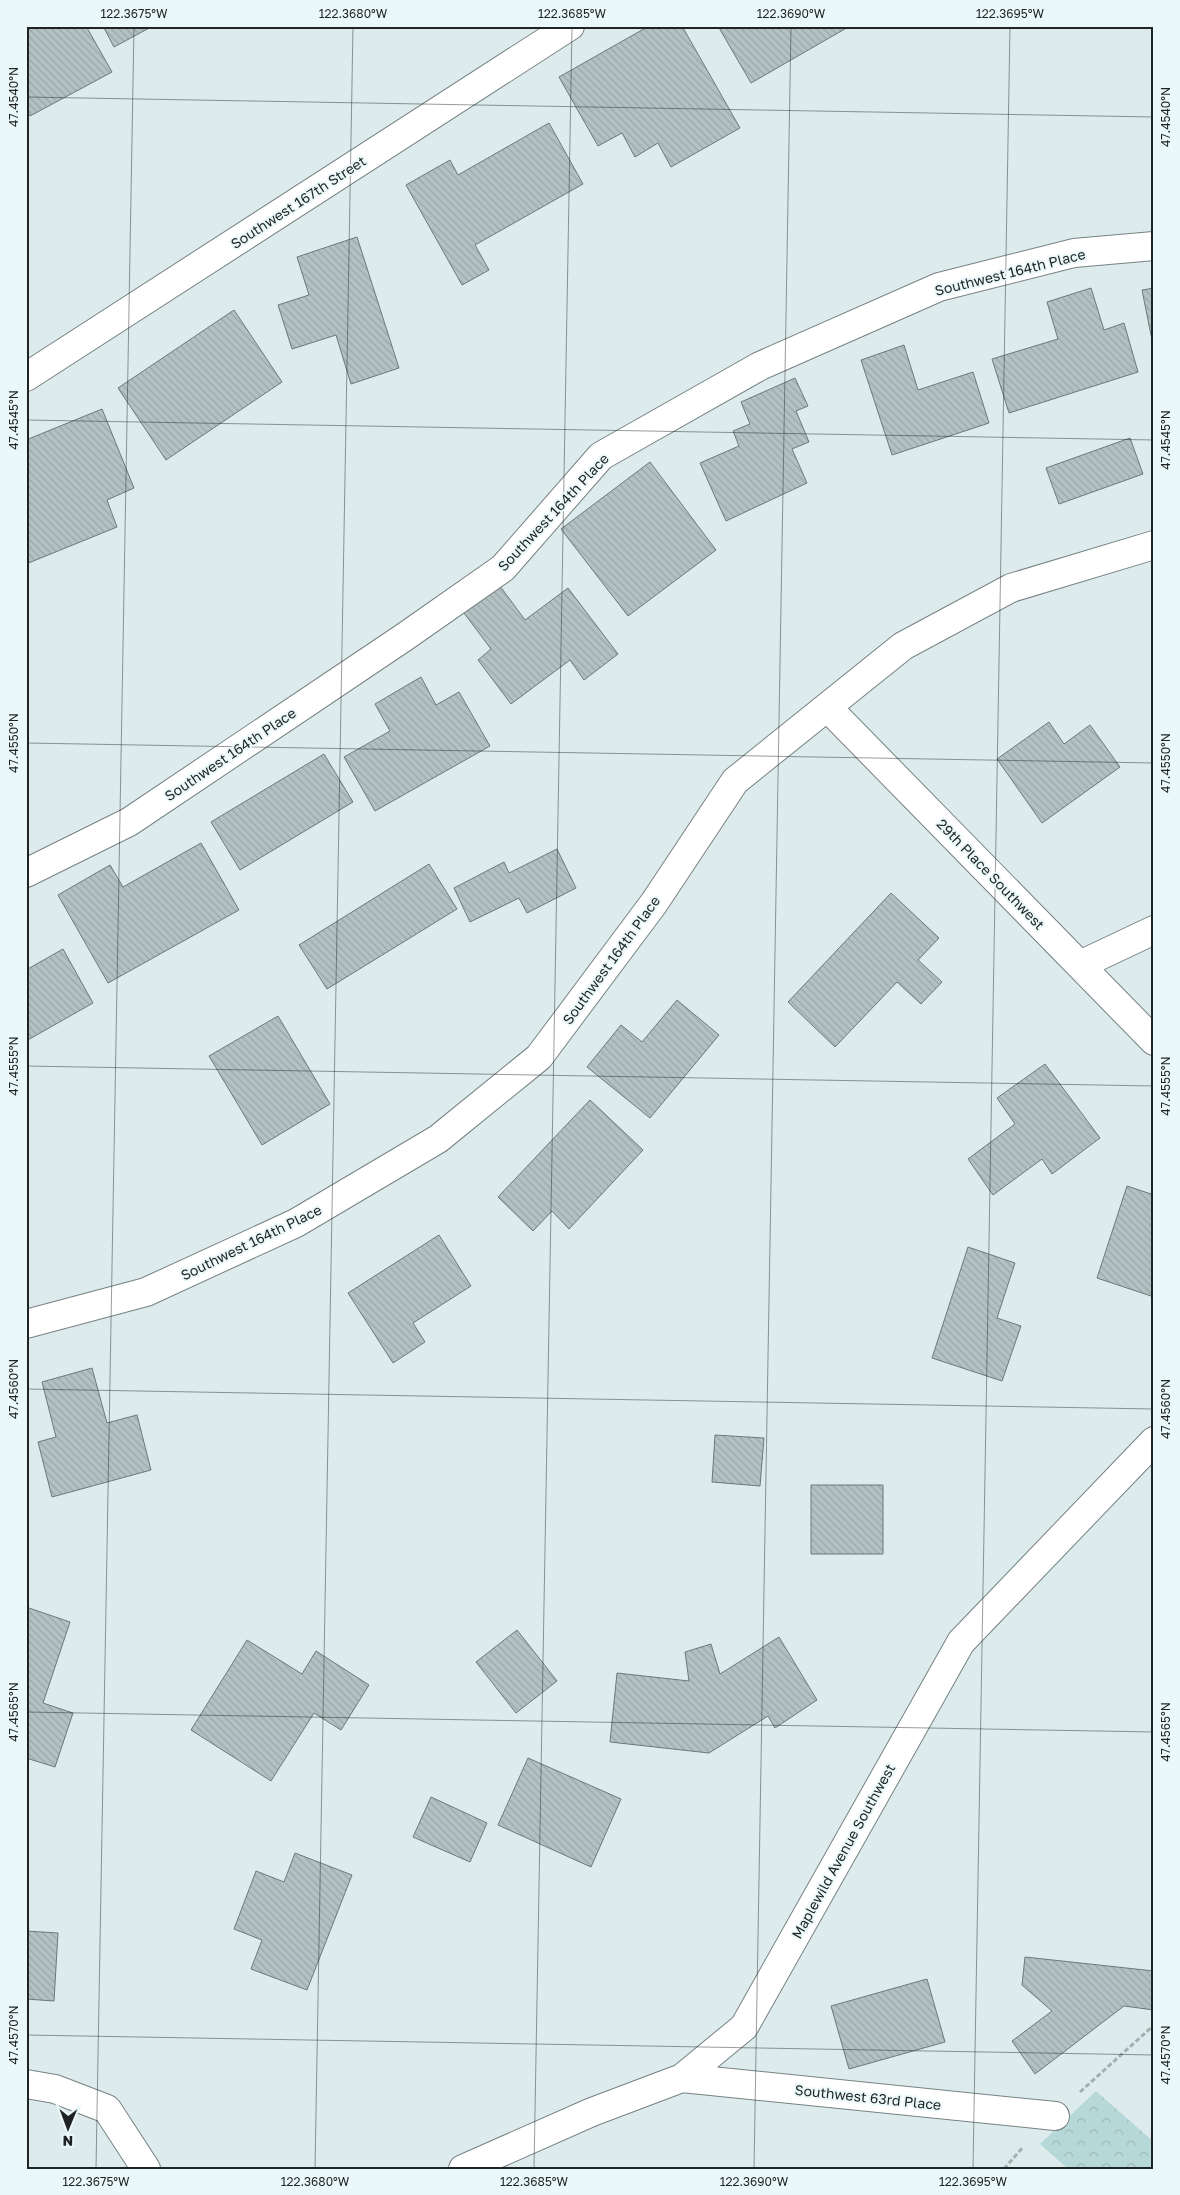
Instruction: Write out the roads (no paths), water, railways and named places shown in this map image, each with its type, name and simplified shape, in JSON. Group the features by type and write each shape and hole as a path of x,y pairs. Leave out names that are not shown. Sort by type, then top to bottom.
{"street":[{"name":"Southwest 167th Street","path":"26,377 570,26"},
{"name":"Southwest 164th Place","path":"26,873 129,822 402,638 503,568 601,456 760,366 939,287 1074,253 1154,246"},
{"name":"Southwest 164th Place","path":"26,1324 146,1292 296,1223 438,1139 539,1057 654,902 735,780 903,646 1011,588 1154,545"},
{"name":"29th Place Southwest","path":"827,707 1154,1041"},
{"path":"1080,965 1154,930"},
{"name":"Maplewild Avenue Southwest","path":"463,2169 592,2112 682,2078 744,2027 961,1642 1154,1441"},
{"name":"Southwest 63rd Place","path":"682,2078 1055,2116"},
{"path":"26,2084 55,2088 107,2109 146,2169"}]}
